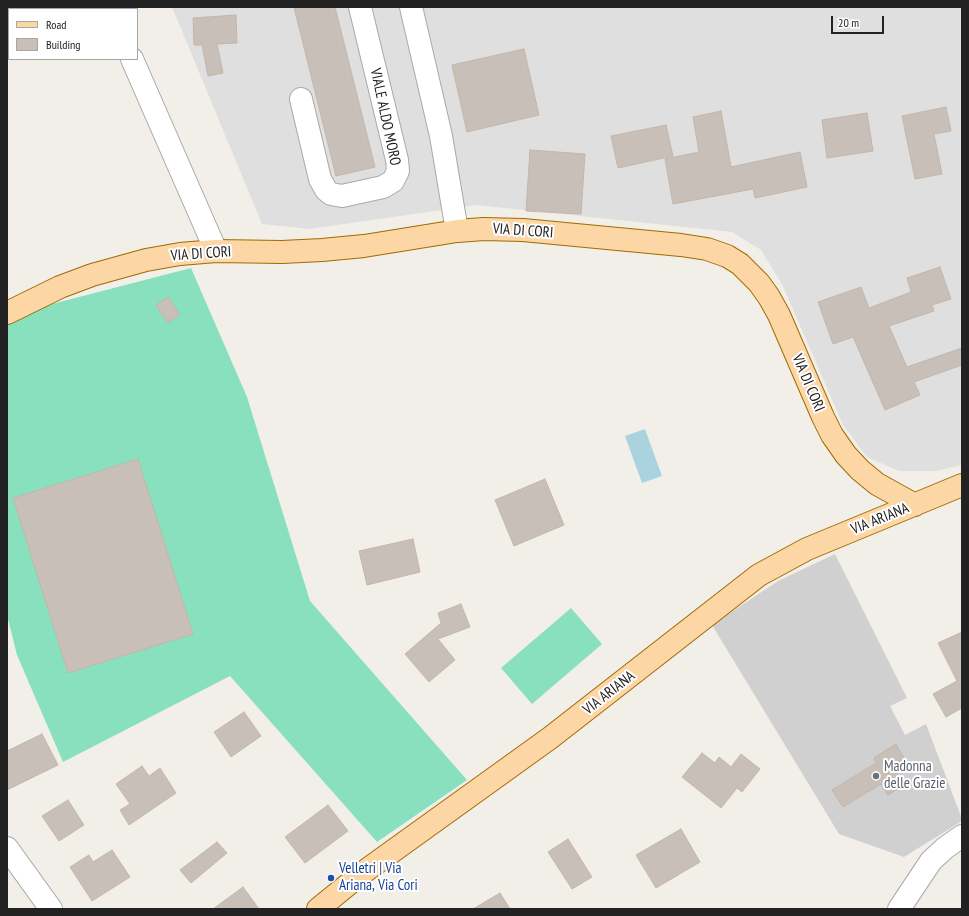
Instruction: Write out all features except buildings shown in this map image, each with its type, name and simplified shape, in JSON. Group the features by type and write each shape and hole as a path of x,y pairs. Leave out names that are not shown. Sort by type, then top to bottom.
{"main road":[{"name":"VIA DI CORI","path":"7,313 67,284 113,268 172,255 216,251 282,252 322,250 364,246 457,231 484,229 514,230 681,245 714,251 734,260 760,283 774,306 819,410 840,446 853,463 869,478 915,505"},
{"name":"VIA ARIANA","path":"318,909 362,874 550,738 754,579 807,549 962,485"}],"street":[{"name":"VIALE ALDO MORO","path":"302,99 320,179 326,190 331,194 342,196 382,187 393,181 398,171 397,160 360,7"},
{"path":"410,7 439,130 457,231"},
{"path":"132,60 216,251"},
{"path":"899,909 931,861 944,848 962,836"},
{"path":"7,848 51,909"}],"shaded area":[{"path":"172,7 962,7 962,465 936,471 899,471 867,457 843,425 782,284 761,250 732,232 477,205 309,229 262,224"},
{"path":"835,554 907,698 890,706 905,735 926,724 962,819 962,821 904,857 839,834 712,625 778,581"}],"green space":[{"path":"191,268 247,397 310,601 467,780 377,842 230,676 63,762 17,655 7,615 7,323 52,304"},
{"path":"571,608 602,644 532,704 501,668"}],"water":[{"path":"645,429 662,476 642,483 625,436"}],"place":[{"name":"Madonna delle Grazie","path":"876,776"},
{"name":"Velletri | Via Ariana, Via Cori","path":"331,878"}]}
